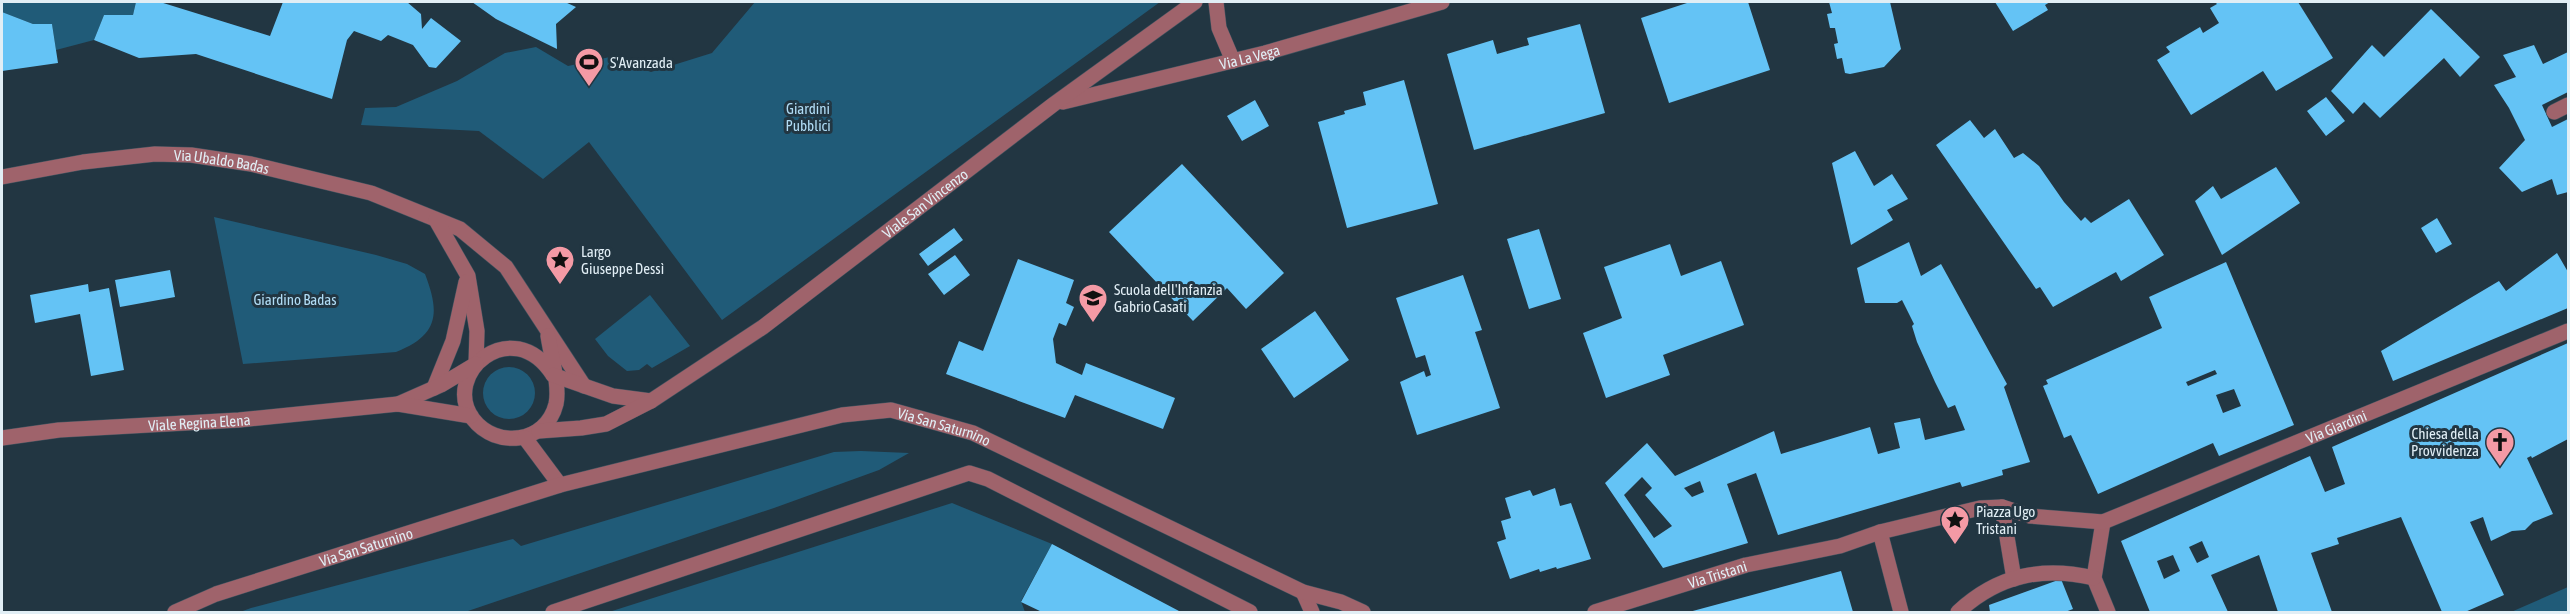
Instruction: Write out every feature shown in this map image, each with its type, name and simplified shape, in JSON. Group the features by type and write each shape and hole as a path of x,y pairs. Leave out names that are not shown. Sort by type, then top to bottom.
{"street":[{"name":"Viale San Vincenzo","path":"532,434 606,423 651,401 763,327 1054,104 1195,2"},
{"path":"1216,2 1218,28 1233,61"},
{"name":"Via La Vega","path":"1054,104 1233,61 1442,2"},
{"name":"Via Ubaldo Badas","path":"2,177 114,158 155,154 191,155 251,164 371,194 460,229 506,267 584,386"},
{"path":"436,220 468,276 477,331 476,364"},
{"path":"434,388 453,341 468,276"},
{"path":"547,330 553,375 557,390 555,406 549,420 532,434 509,440 494,436 481,428 471,416 466,402 466,386 470,372 491,352 505,347 520,348 534,353 553,375 613,396 651,401"},
{"name":"Via Giardini","path":"2103,522 2568,331"},
{"name":"Viale Regina Elena","path":"398,404 434,388 476,364"},
{"name":"Viale Regina Elena","path":"2,438 58,430 239,420 398,404 471,416"},
{"name":"Via San Saturnino","path":"175,612 216,594 560,485 842,415 891,410 973,434 1303,592 1341,602 1363,612"},
{"path":"532,434 560,485"},
{"path":"553,612 969,473 988,479 1250,612"},
{"path":"2002,507 2014,579"},
{"path":"1901,612 1880,532 1980,508 2002,507 2030,516 2103,522 2094,578 2108,612"},
{"name":"Via Tristani","path":"1595,612 1746,565 1840,546 1880,532"},
{"path":"1958,612 1998,585 2028,574 2055,571 2094,578"},
{"path":"1303,592 1312,612"}],"green space":[{"path":"2,2 136,2 133,15 104,15 94,40 56,50 52,24 33,24 2,12"},
{"name":"Giardini Pubblici","path":"755,2 1160,2 722,320 589,142 543,179 479,131 361,125 365,108 396,107 457,81 505,53 536,47 568,66 610,57 651,72 712,53"},
{"name":"Giardino Badas","path":"214,217 407,264 425,274 430,288 434,311 428,330 421,338 396,352 243,364"},
{"path":"650,295 690,346 652,368 647,364 639,370 627,371 608,356 595,339"},
{"path":"509,367 523,371 531,379 535,393 531,407 523,415 509,419 495,415 487,407 483,393 487,379 495,371"},
{"path":"834,452 909,453 879,470 774,508 465,612 240,612 513,539 521,546"},
{"path":"952,503 1052,544 1021,601 1025,612 609,612"},
{"path":"2568,587 2568,612 2511,612"}],"building":[{"path":"136,2 160,2 270,36 283,2 407,2 421,14 422,29 431,18 461,41 436,68 429,67 413,45 388,35 381,41 354,31 347,40 332,99 196,54 139,58 94,40 104,15 133,15"},
{"path":"472,2 565,2 576,7 556,24 557,49 496,19"},
{"path":"1690,2 1748,2 1770,70 1669,103 1641,18"},
{"path":"1829,2 1890,2 1901,49 1884,67 1845,73 1842,58 1837,59 1834,44 1838,43 1835,28 1830,28 1827,14 1832,13"},
{"path":"1995,2 2050,2 2045,5 2048,10 2013,31"},
{"path":"2215,2 2298,2 2333,58 2276,91 2263,71 2191,115 2157,60 2170,52 2166,47 2200,27 2203,33 2219,23 2210,8 2217,4"},
{"path":"2431,9 2480,57 2460,77 2444,58 2380,118 2364,102 2353,114 2331,91 2372,45 2384,57"},
{"path":"2,12 33,24 52,24 58,63 2,71"},
{"path":"1580,24 1605,113 1474,150 1447,54 1493,40 1497,54 1529,45 1527,38"},
{"path":"2534,45 2543,64 2568,52 2568,92 2542,105 2552,127 2568,119 2568,192 2557,195 2552,179 2522,192 2499,168 2525,140 2494,85 2516,77 2503,55"},
{"path":"1404,80 1438,204 1347,228 1318,122 1366,105 1363,92"},
{"path":"2326,97 2345,121 2326,136 2307,111"},
{"path":"1255,100 1269,126 1242,141 1227,116"},
{"path":"1970,120 1984,138 1995,129 2014,158 2023,153 2039,166 2064,202 2081,221 2085,217 2091,223 2129,199 2164,255 2121,281 2116,272 2053,307 2040,287 2036,289 1936,145"},
{"path":"1855,151 1874,186 1892,174 1908,199 1887,210 1893,220 1851,245 1832,163"},
{"path":"1182,164 1284,273 1246,309 1227,288 1193,321 1109,232"},
{"path":"2276,167 2300,203 2222,255 2195,201 2213,186 2221,199"},
{"path":"2437,218 2452,244 2436,253 2421,228"},
{"path":"954,228 963,240 928,266 919,254"},
{"path":"1539,229 1561,299 1529,309 1507,239"},
{"path":"1909,242 1921,276 1941,264 2007,384 2004,387 2030,462 2002,470 2003,475 1962,487 1960,482 1778,535 1756,473 1727,484 1748,543 1663,568 1605,483 1647,443 1675,476 1774,431 1781,454 1870,427 1878,454 1900,448 1894,423 1920,418 1925,440 1965,430 1955,405 1948,408 1935,382 1917,342 1912,326 1914,324 1902,300 1897,303 1865,303 1857,268","holes":["1642,477 1652,488 1645,495 1672,526 1654,538 1624,495","1700,481 1704,492 1692,497 1684,488"]},
{"path":"1670,244 1681,276 1721,261 1744,325 1663,355 1670,375 1606,398 1583,333 1622,318 1604,267"},
{"path":"2557,253 2568,272 2568,308 2393,381 2381,351 2499,281 2506,291"},
{"path":"955,255 970,275 944,295 928,274"},
{"path":"1018,259 1074,280 1066,303 1074,307 1066,326 1059,323 1053,339 1056,363 1082,375 1086,363 1175,398 1163,429 1075,395 1065,418 946,374 959,341 983,351"},
{"path":"2226,262 2294,425 2219,456 2213,443 2098,494 2071,435 2064,438 2043,386 2048,384 2046,380 2162,328 2149,297","holes":["2215,370 2217,374 2188,386 2186,382","2234,389 2241,406 2223,413 2216,395"]},
{"path":"170,270 175,297 120,307 115,280"},
{"path":"1463,275 1482,330 1475,332 1500,408 1417,435 1400,382 1424,371 1426,377 1431,375 1425,355 1416,358 1396,298"},
{"path":"88,284 89,292 109,288 124,370 91,376 80,314 35,323 30,295"},
{"path":"1315,311 1349,360 1294,398 1261,349"},
{"path":"2568,343 2568,439 2532,458 2531,456 2527,458 2553,514 2533,522 2525,530 2512,531 2491,541 2483,517 2470,522 2504,595 2465,612 2442,612 2401,517 2337,538 2339,544 2311,553 2332,612 2278,612 2259,555 2211,575 2228,612 2150,612 2121,541 2310,456 2325,492 2345,484 2332,447","holes":["2202,541 2209,557 2197,563 2189,547","2173,555 2180,571 2164,579 2157,561"]},
{"path":"1555,488 1560,506 1571,503 1591,559 1557,569 1556,567 1540,572 1539,569 1510,579 1497,542 1506,539 1501,521 1511,518 1505,498 1530,490 1533,496"},
{"path":"1052,544 1179,611 1042,612 1021,602"},
{"path":"1841,571 1853,612 1689,612"},
{"path":"2061,579 2073,609 2065,612 1990,612 1989,605"}],"place":[{"name":"S'Avanzada","path":"589,88"},
{"name":"Largo Giuseppe Dessì","path":"560,286"},
{"name":"Scuola dell'Infanzia Gabrio Casati","path":"1093,324"},
{"name":"Chiesa della Provvidenza","path":"2500,468"},
{"name":"Piazza Ugo Tristani","path":"1955,546"}]}
